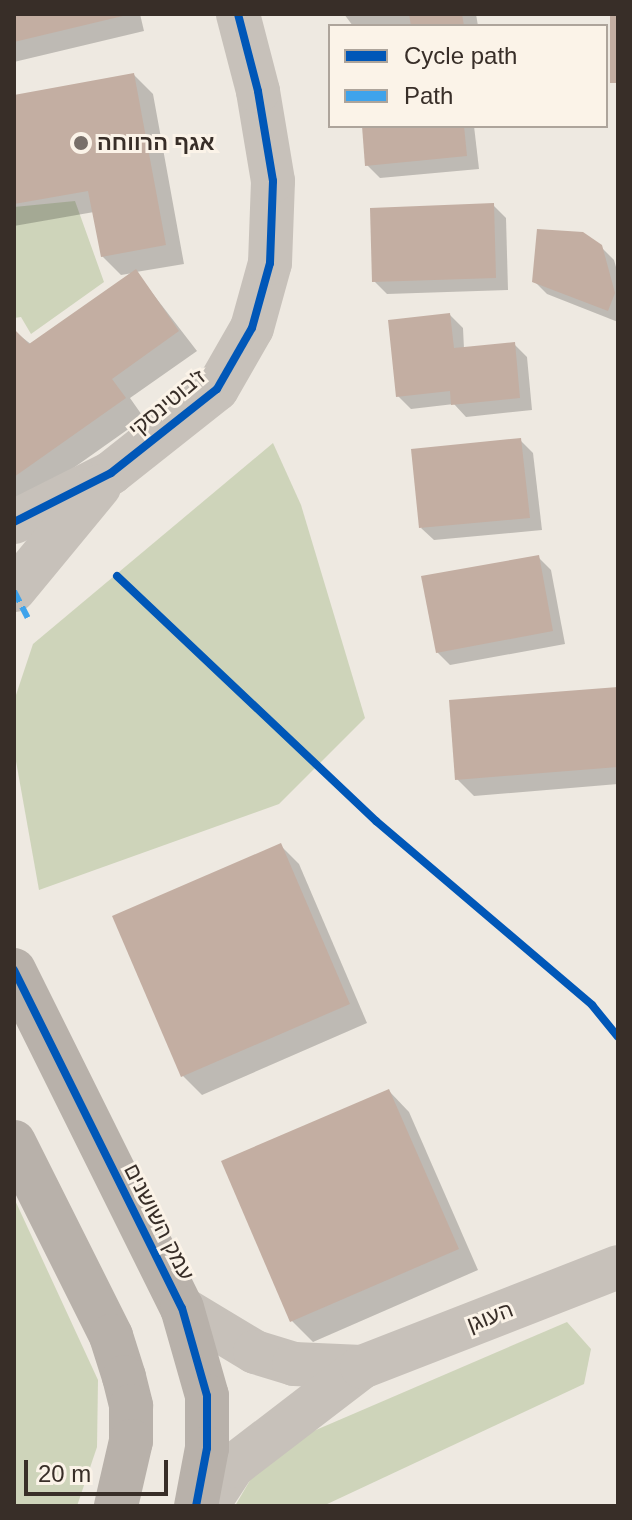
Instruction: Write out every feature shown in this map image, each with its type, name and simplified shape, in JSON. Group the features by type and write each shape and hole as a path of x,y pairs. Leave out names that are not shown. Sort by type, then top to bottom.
{"street":[{"name":"ז'בוטינסקי","path":"14,522 111,473 217,389 252,328 267,276 273,181 258,91 238,14"},
{"name":"ז'בוטינסקי","path":"14,590 111,473"},
{"name":"עמק השושנים","path":"14,970 182,1308 207,1396 207,1448 196,1506"},
{"path":"14,1142 111,1336 124,1377 131,1406 131,1441 116,1506"},
{"name":"העוגן","path":"207,1506 233,1466 362,1367 618,1267"},
{"name":"העוגן","path":"182,1308 264,1355 294,1364 362,1367"}],"green space":[{"path":"75,201 104,282 31,334 21,317 14,318 14,207"},
{"path":"273,443 301,505 365,718 279,804 39,890 14,750 14,701 33,644"},
{"path":"14,1198 98,1380 97,1447 77,1506 14,1506"},
{"path":"567,1322 591,1349 584,1384 323,1506 235,1506 267,1451"}],"building":[{"path":"14,14 127,14 127,15 14,42"},
{"path":"409,14 462,14 464,24 411,24"},
{"path":"610,14 618,14 618,83 610,83"},
{"name":"אגף הרווחה","path":"134,73 166,245 101,257 88,191 14,204 14,95"},
{"path":"362,128 464,128 467,156 365,166"},
{"path":"494,203 496,278 372,282 370,208"},
{"path":"537,229 583,232 602,245 615,293 608,311 532,282"},
{"path":"136,269 179,331 112,379 126,398 14,477 14,329 29,344"},
{"path":"450,313 454,348 515,342 520,398 451,405 450,391 396,397 388,320"},
{"path":"521,438 530,518 419,528 411,449"},
{"path":"539,555 553,631 436,653 421,576"},
{"path":"618,687 618,767 455,780 449,700"},
{"path":"281,843 350,1004 181,1077 112,916"},
{"path":"389,1089 459,1249 290,1322 221,1161"}],"marked path":[{"path":"14,591 28,618"}],"cycle path":[{"path":"14,522 111,473 217,389 252,328 270,263 273,181 258,91 238,14"},
{"path":"117,576 376,821 592,1005 618,1037"},
{"path":"14,970 182,1308 207,1396 207,1448 196,1506"}],"place":[{"name":"אגף הרווחה","path":"81,143"}]}
